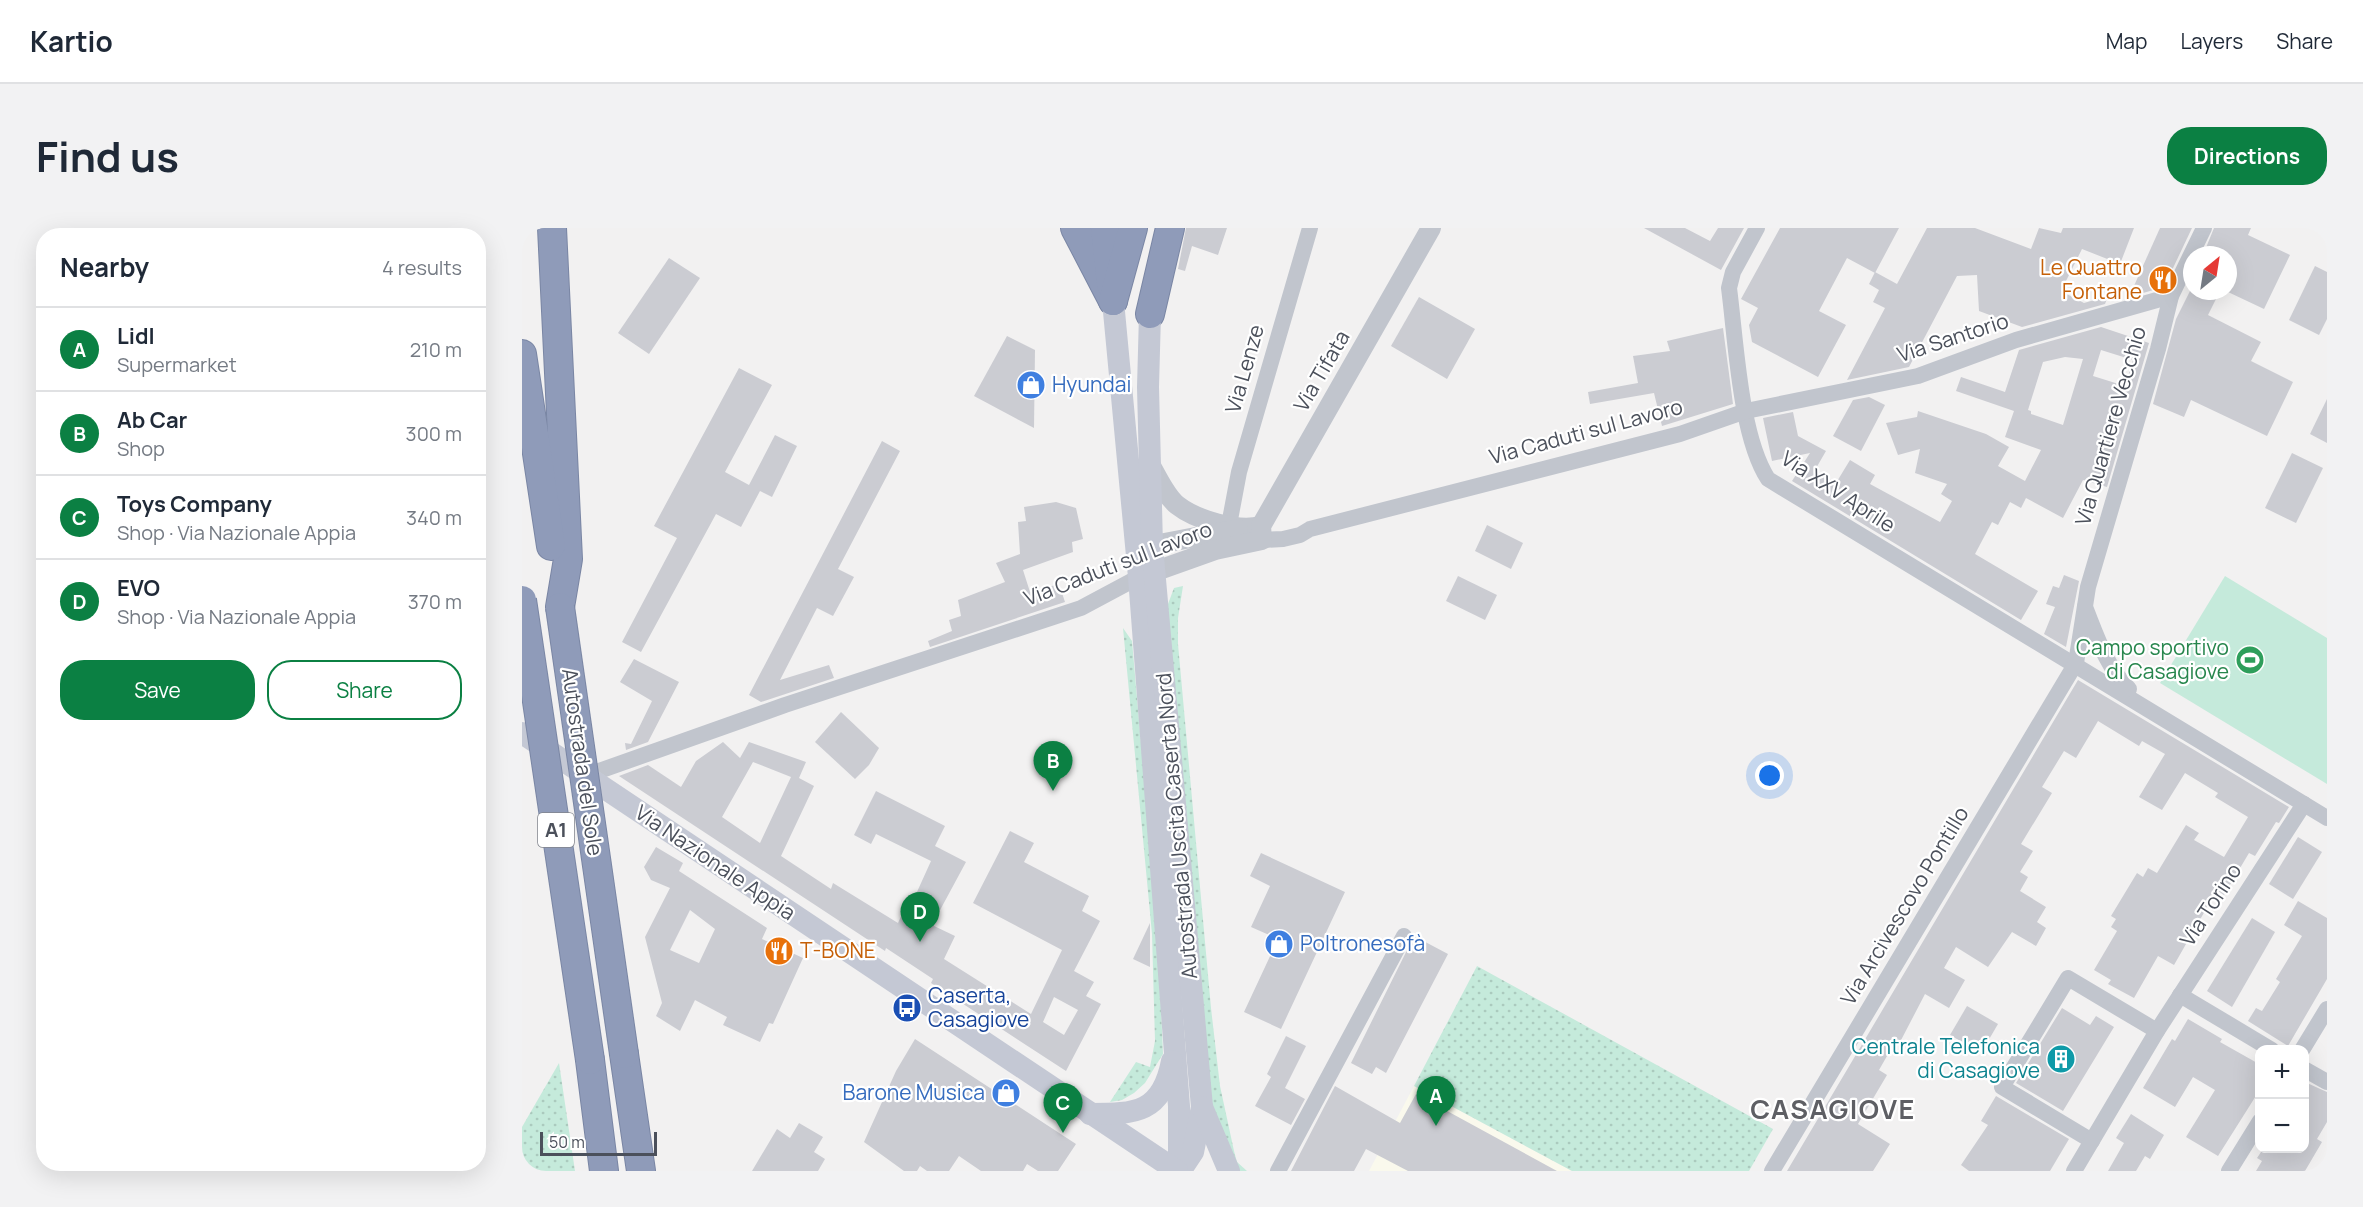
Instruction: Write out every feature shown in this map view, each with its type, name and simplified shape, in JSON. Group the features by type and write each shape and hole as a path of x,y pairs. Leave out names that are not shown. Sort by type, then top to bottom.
{"highway":[{"path":"552,228 567,559 560,607"},
{"path":"1075,228 1113,301"},
{"path":"1085,228 1113,301"},
{"path":"1095,228 1113,301"},
{"path":"1105,228 1113,301"},
{"path":"1113,301 1114,228"},
{"path":"1113,301 1124,228"},
{"path":"1113,301 1133,228"},
{"path":"1150,314 1154,228"},
{"path":"1150,314 1164,228"},
{"path":"1150,314 1170,228"},
{"name":"Autostrada del Sole","path":"522,354 641,1171"},
{"name":"Autostrada del Sole","path":"522,600 590,1060 604,1171"}],"main road":[{"name":"Autostrada Uscita Caserta Nord","path":"1113,301 1127,462 1150,559 1202,1107"},
{"name":"Autostrada Uscita Caserta Nord","path":"1150,314 1148,387 1151,466 1150,559 1175,1048 1179,1171"},
{"name":"Via Nazionale Appia","path":"522,733 1090,1114 1179,1171"},
{"path":"1090,1114 1137,1112 1156,1100 1169,1074 1175,1048"},
{"path":"1179,1171 1193,1152 1202,1107"},
{"path":"1202,1107 1230,1171"}],"street":[{"name":"Via Lenze","path":"1238,534 1239,472 1310,228"},
{"name":"Via Tifata","path":"1238,534 1431,228"},
{"name":"Via XXV Aprile","path":"1757,228 1733,273 1729,288 1746,411 1761,467 1768,479 2152,710"},
{"name":"Via Quartiere Vecchio","path":"2076,663 2088,587 2158,350 2171,296 2204,228"},
{"name":"Via Santorio","path":"1746,411 1918,376 2016,340 2171,296"},
{"name":"Via Caduti sul Lavoro","path":"585,776 785,705 1081,608 1150,559 1238,534 1282,539 1300,535 1310,529 1680,434 1746,411"},
{"path":"1151,466 1175,504 1238,534"},
{"path":"1150,559 1238,534"},
{"path":"2085,606 2100,647 2115,675 2152,710 2327,819"},
{"name":"Via Arcivescovo Pontillo","path":"1772,1171 2076,663"},
{"name":"Via Torino","path":"2074,1171 2157,1031 2304,804"},
{"path":"1278,1171 1404,936"},
{"path":"2092,1141 2002,1087 2068,978 2157,1031"},
{"path":"2180,995 2264,1045"},
{"path":"2305,1045 2327,1009"},
{"path":"2309,1072 2327,1082"},
{"path":"2229,1171 2255,1127"}],"shaded area":[{"path":"1414,1086 1572,1171 1369,1171"}],"green space":[{"name":"Campo sportivo di Casagiove","path":"2225,576 2327,638 2327,784 2160,683"},
{"path":"1183,586 1178,618 1178,644 1211,1008 1220,1086 1234,1151 1237,1162 1247,1171 1236,1171 1211,1102 1165,612 1174,588"},
{"path":"1123,628 1132,641 1158,936 1163,1054 1145,1083 1134,1093 1122,1100 1110,1102 1136,1062 1150,1067 1155,1041 1152,934"},
{"path":"1477,966 1773,1129 1749,1171 1572,1171 1414,1086"},
{"path":"559,1063 575,1171 522,1171 522,1127"}],"building":[{"path":"1186,228 1227,228 1218,255 1192,246 1185,271 1178,269"},
{"path":"1644,228 1685,228 1710,241 1718,228 1744,228 1721,270"},
{"path":"1780,228 1899,228 1875,273 1847,258 1819,311 1846,325 1818,377 1752,342 1749,325 1758,308 1741,299"},
{"path":"1927,228 1975,228 2031,249 2039,228 2061,233 2063,228 2134,228 2120,264 2082,249 2061,291 2084,303 2108,296 2105,304 2022,327 1979,311 1977,275 1957,276 1909,367 1847,380 1885,308 1873,302 1879,290 1869,284 1875,272 1897,284"},
{"path":"2160,228 2192,228 2164,287 2129,297"},
{"path":"2214,228 2251,228 2248,235 2290,255 2264,309 2237,296 2237,246 2207,246"},
{"path":"669,258 700,278 649,354 618,333"},
{"path":"2315,266 2327,272 2327,319 2319,335 2289,320"},
{"path":"1419,297 1475,329 1447,379 1391,346"},
{"path":"2186,300 2216,300 2208,315 2261,342 2251,361 2293,382 2267,436 2191,400 2184,417 2153,404 2176,319"},
{"path":"2101,327 2149,343 2107,487 2083,480 2063,518 2026,498 2021,508 2010,502 1998,525 1992,522 1975,554 2038,591 2021,620 1792,481 1810,453 1772,461 1763,418 1793,412 1798,436 1826,451 1815,470 1836,483 1850,460 1875,475 1870,484 1940,522 1952,501 1941,494 1947,484 1915,473 1920,449 1898,455 1886,423 1917,417 1918,411 1986,434 2009,447 1998,466 2025,481 2041,450 2005,437 2014,411 1956,391 1961,377 2005,392 2019,350","holes":["2101,350 2133,360 2125,386 2093,376","2065,357 2083,359 2063,425 2031,414 2028,410 2043,362"]},
{"path":"1723,328 1733,404 1662,426 1654,393 1590,404 1588,392 1638,383 1633,356 1670,351 1667,341"},
{"path":"1007,336 1035,350 1034,428 974,396"},
{"path":"739,368 772,385 725,472 749,485 775,435 797,446 772,497 760,491 741,527 716,514 641,652 622,642 677,538 654,526"},
{"path":"1869,397 1885,405 1861,451 1833,436 1853,400"},
{"path":"2327,399 2327,443 2310,434"},
{"path":"882,441 900,451 838,569 854,577 833,616 817,608 780,680 829,665 834,678 761,702 749,695"},
{"path":"2292,453 2323,468 2296,523 2265,508"},
{"path":"1056,502 1076,508 1083,539 1072,542 1073,552 1023,570 1030,592 1059,584 1065,602 930,647 928,641 952,631 949,620 961,616 958,600 1005,582 996,563 1020,554 1018,522 1026,521 1024,507"},
{"path":"1487,525 1523,543 1511,569 1475,551"},
{"path":"2064,575 2079,581 2066,647 2044,634 2055,607 2046,604 2053,586 2059,588"},
{"path":"1458,576 1497,595 1485,620 1446,601"},
{"path":"634,659 679,682 648,742 626,750 625,743 631,744 652,701 620,682"},
{"path":"2078,680 2289,807 2279,823 2276,822 2255,856 2249,853 2224,895 2217,890 2174,965 2158,956 2134,998 2108,984 2111,980 2094,970 2117,931 2111,927 2116,919 2111,916 2137,873 2143,877 2148,868 2157,873 2186,825 2199,833 2194,840 2224,857 2248,817 2215,797 2218,793 2185,773 2162,810 2139,797 2165,754 2142,741 2139,746 2098,721 2076,758 2064,751 2042,787 2052,793 2021,844 2033,851 2020,872 2028,877 2020,891 2046,907 2037,922 2046,928 2036,946 2012,932 1988,967 1956,947 1944,968 1965,980 1949,1008 1925,994 1899,1044 1895,1042 1879,1070 1887,1075 1858,1124 1890,1144 1873,1171 1787,1171"},
{"path":"841,712 879,748 869,765 855,779 815,742"},
{"path":"723,742 740,758 749,742 806,762 799,778 814,786 781,856 831,889 833,883 898,923 903,912 907,914 931,861 876,834 871,844 854,835 876,791 945,826 935,846 966,862 932,925 955,936 944,959 1031,1014 1062,950 973,903 1010,831 1034,843 1024,862 1089,896 1082,911 1100,921 1074,971 1094,982 1086,996 1101,1004 1066,1071 931,983 933,979 886,948 885,951 619,776 648,765 681,787 696,761","holes":["753,762 791,777 760,843 722,817","1054,997 1078,1010 1064,1035 1043,1022"]},
{"path":"2298,837 2322,852 2293,899 2269,884"},
{"path":"656,847 683,863 679,871 767,928 762,939 803,958 773,1024 769,1023 760,1042 723,1025 727,1017 695,1000 680,1031 656,1016 662,1003 645,937 670,888 651,880 644,867","holes":["690,910 715,929 699,963 670,950"]},
{"path":"1261,853 1345,892 1281,1029 1244,1012 1278,939 1251,927 1270,886 1250,876"},
{"path":"2298,901 2327,918 2327,979 2289,1045 2248,1021 2256,1008 2262,1011 2280,982 2276,979 2302,936 2284,925"},
{"path":"2252,918 2275,932 2232,1007 2207,991"},
{"path":"1150,923 1150,967 1133,959"},
{"path":"1414,936 1448,954 1386,1073 1376,1067 1372,1074 1351,1063"},
{"path":"1967,1006 1998,1024 1981,1053 1950,1035"},
{"name":"Centrale Telefonica di Casagiove","path":"2062,1008 2090,1025 2096,1016 2114,1027 2063,1111 2016,1083"},
{"path":"2188,1019 2222,1039 2220,1042 2255,1062 2255,1097 2218,1156 2186,1137 2215,1090 2193,1077 2175,1107 2143,1088 2172,1039 2175,1041"},
{"path":"1286,1036 1306,1046 1285,1088 1305,1099 1291,1125 1255,1106 1271,1077 1267,1074"},
{"path":"915,1039 1076,1144 1058,1171 1038,1171 1027,1164 1023,1171 981,1171 959,1156 949,1171 927,1171 920,1166 917,1171 904,1171 864,1142 896,1071"},
{"path":"2309,1084 2327,1092 2327,1122 2317,1139 2322,1142 2305,1171 2256,1171 2262,1161 2257,1158 2260,1153 2309,1153"},
{"path":"1335,1086 1400,1123 1416,1094 1557,1171 1408,1171 1366,1149 1354,1171 1291,1171"},
{"path":"1996,1096 2069,1139 2050,1171 1969,1171 1961,1165 1988,1125 1981,1121"},
{"path":"2131,1114 2164,1135 2150,1159 2145,1156 2136,1171 2108,1171 2124,1143 2116,1138"},
{"path":"799,1123 823,1137 814,1152 825,1159 818,1171 752,1171 777,1129 790,1138"}],"place":[{"name":"Le Quattro Fontane","path":"2163,280"},
{"name":"Hyundai","path":"1031,385"},
{"name":"Campo sportivo di Casagiove","path":"2250,660"},
{"name":"Ab Car","path":"1053,791"},
{"name":"EVO","path":"920,942"},
{"name":"Poltronesofà","path":"1279,944"},
{"name":"T-BONE","path":"779,951"},
{"name":"Caserta, Casagiove","path":"907,1008"},
{"name":"Centrale Telefonica di Casagiove","path":"2061,1059"},
{"name":"Barone Musica","path":"1006,1093"},
{"name":"Lidl","path":"1436,1126"},
{"name":"Toys Company","path":"1063,1133"}],"district":[{"name":"CASAGIOVE","path":"1833,1110"}]}
